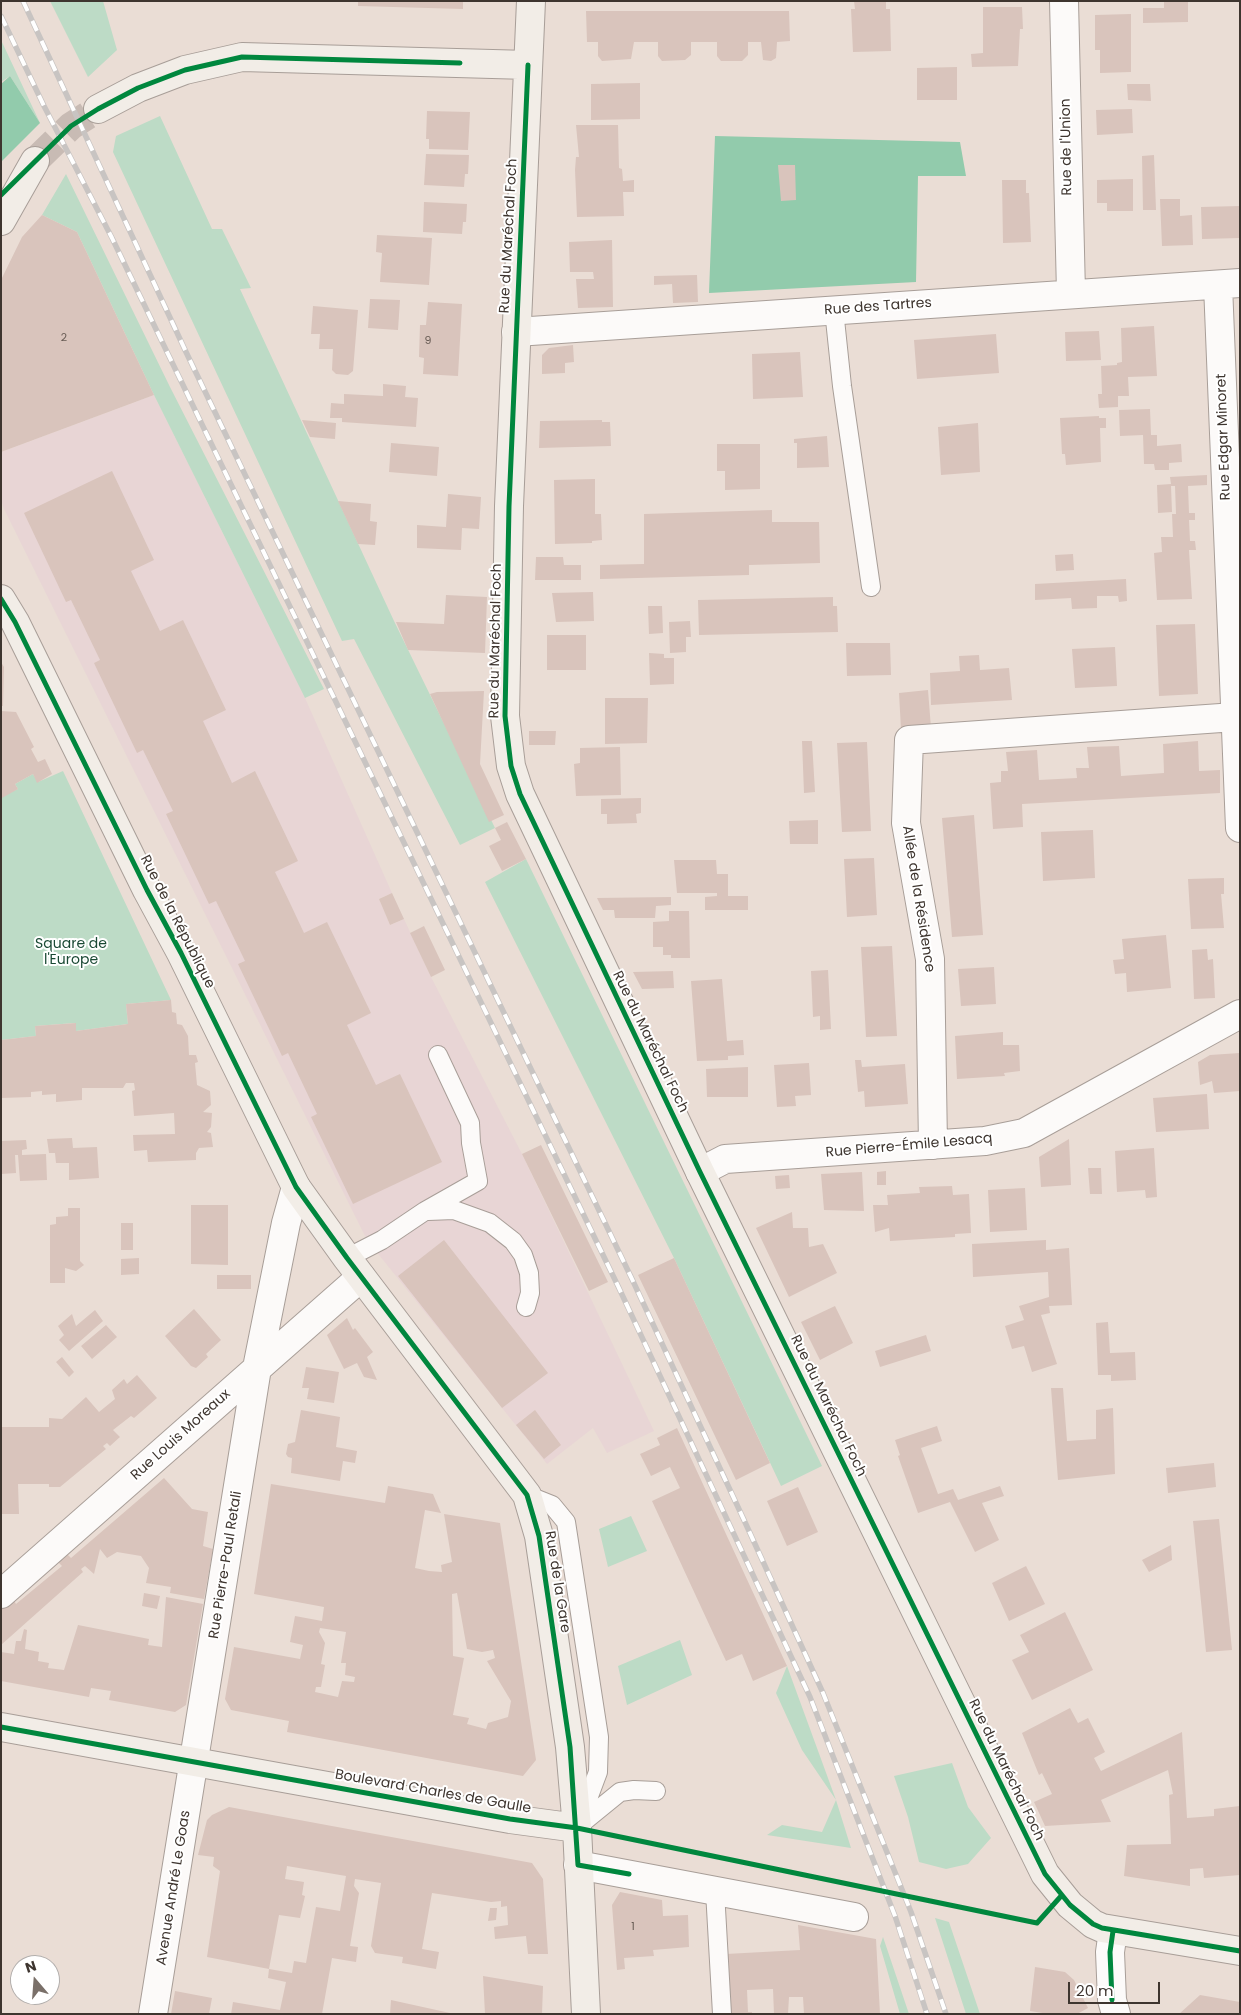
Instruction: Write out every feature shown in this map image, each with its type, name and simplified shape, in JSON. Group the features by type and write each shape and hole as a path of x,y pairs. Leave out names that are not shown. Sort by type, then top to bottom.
{"main road":[{"name":"Rue du Maréchal Foch","path":"532,1 516,332 505,716 511,766 531,819 700,1172 1038,1861 1055,1887 1070,1905 1093,1924 1113,1931 1240,1951"},
{"path":"98,108 138,88 185,70 242,57 528,65"},
{"path":"1,196 35,161 1,220"},
{"name":"Rue de la République","path":"1,585 6,615 296,1187 354,1268"},
{"name":"Rue de la Gare","path":"354,1268 527,1494 539,1536 570,1747 577,1828 586,2014"},
{"name":"Boulevard Charles de Gaulle","path":"1,1727 510,1818 577,1828"}],"street":[{"name":"Rue de l'Union","path":"1064,1 1071,293"},
{"name":"Rue des Tartres","path":"516,332 1071,293 1229,284"},
{"name":"Rue Edgar Minoret","path":"1229,284 1236,717 1240,828"},
{"name":"Allée de la Résidence","path":"933,1145 930,958 906,823 909,740 1236,717"},
{"name":"Rue Pierre-Émile Lesacq","path":"700,1172 725,1159 985,1141 1024,1133 1240,1014"},
{"path":"257,1368 286,1223 296,1187"},
{"name":"Rue Louis Moreaux","path":"1,1594 257,1368 354,1268"},
{"name":"Rue Pierre-Paul Retali","path":"195,1761 257,1368"},
{"name":"Avenue André Le Goas","path":"153,2014 195,1761"},
{"path":"578,1865 854,1918"},
{"path":"1113,1931 1110,1952 1112,2000 1116,2014"}],"lane":[{"path":"834,310 842,386 871,587"},
{"path":"354,1268 382,1240 425,1211 478,1181 471,1143 470,1123 438,1055"},
{"path":"425,1211 454,1210 490,1223 513,1242 523,1255 529,1273 530,1293 526,1307"},
{"path":"577,1828 620,1792 634,1790 656,1791"},
{"path":"715,1891 722,2014"}],"shaded area":[{"path":"154,395 305,698 392,893 379,899 390,925 404,919 431,977 522,1154 654,1431 607,1453 593,1428 547,1464 367,1240 4,509 1,500 1,452"}],"green space":[{"path":"50,1 103,1 117,50 88,77"},
{"path":"1,40 40,123 10,76 1,82"},
{"path":"10,76 40,123 1,162 1,84"},
{"path":"160,116 212,229 222,229 251,288 240,289 394,621 495,828 460,845 354,639 342,641 113,152 116,136"},
{"path":"715,136 960,142 966,176 918,176 916,282 709,293"},
{"path":"66,174 170,387 324,689 305,698 154,395 77,232 42,215"},
{"name":"Square de l'Europe","path":"63,771 171,1000 126,1004 128,1024 76,1031 75,1023 35,1026 36,1036 1,1040 1,796 18,789 15,784 33,774 38,782"},
{"path":"526,859 822,1466 781,1486 674,1258 485,882"},
{"path":"631,1516 647,1551 608,1567 599,1529"},
{"path":"680,1640 692,1675 627,1705 618,1666"},
{"path":"787,1666 836,1800 802,1750 776,1693"},
{"path":"952,1763 968,1807 991,1838 968,1864 946,1869 919,1862 908,1817 894,1776"},
{"path":"836,1800 851,1848 767,1835 782,1825 822,1832"},
{"path":"935,1918 949,1922 980,2014 966,2014"},
{"path":"883,1937 909,2014 900,2014 880,1946"}],"building":[{"path":"358,1 463,1 463,9 358,6"},
{"path":"854,1 886,1 886,9 890,9 891,51 853,52 851,9 855,9"},
{"path":"1164,1 1188,1 1188,22 1143,23 1143,8 1164,8"},
{"path":"983,7 1022,7 1023,29 1020,29 1018,66 972,67 971,54 983,53"},
{"path":"586,11 789,11 790,41 777,42 776,58 771,61 763,60 761,42 748,42 748,55 742,61 721,61 717,56 717,42 691,42 691,55 685,60 662,61 658,56 658,42 634,42 631,59 602,61 598,56 598,42 587,42"},
{"path":"1131,14 1131,72 1100,73 1100,50 1095,50 1095,15"},
{"path":"957,67 957,100 917,100 917,68"},
{"path":"640,83 640,119 591,120 591,84"},
{"path":"1127,84 1150,84 1151,101 1128,100"},
{"path":"1132,109 1133,133 1097,135 1096,110"},
{"path":"427,111 470,112 468,150 429,149 429,139 426,139"},
{"path":"576,125 618,125 619,168 622,169 623,181 634,180 634,192 623,192 624,216 577,217 575,170 576,157 579,157"},
{"path":"426,154 469,155 468,174 465,174 464,187 424,185"},
{"path":"1154,155 1156,210 1143,210 1142,156"},
{"path":"778,165 795,165 796,200 781,201"},
{"path":"1133,179 1133,211 1107,211 1107,203 1097,203 1097,180"},
{"path":"1002,180 1026,180 1026,193 1029,193 1031,242 1003,243"},
{"path":"1160,199 1180,199 1180,216 1192,215 1193,245 1162,246"},
{"path":"424,202 467,204 466,222 463,222 462,234 423,232"},
{"path":"1240,206 1240,238 1202,239 1201,207"},
{"path":"42,215 77,232 154,395 1,452 1,280 22,237"},
{"path":"377,235 432,238 429,285 380,282 382,253 376,252"},
{"path":"612,240 613,307 578,308 576,279 594,279 593,272 570,272 569,242"},
{"path":"697,275 698,302 673,303 672,284 654,285 654,276"},
{"path":"370,299 400,300 398,330 368,328"},
{"path":"428,302 462,304 458,376 423,374 424,358 419,357 420,325 426,325"},
{"path":"313,306 358,310 353,371 348,375 336,374 332,370 333,349 319,349 320,334 311,334"},
{"path":"1154,326 1157,376 1128,377 1129,396 1118,396 1118,407 1099,408 1098,394 1102,394 1101,366 1117,365 1117,363 1122,362 1121,328"},
{"path":"1099,331 1101,360 1066,361 1065,332"},
{"path":"996,334 999,373 917,379 914,340"},
{"path":"573,345 574,362 565,363 565,373 542,374 542,355 549,348"},
{"path":"800,352 803,397 753,399 752,354"},
{"path":"383,384 406,386 405,397 418,398 416,427 342,422 342,418 330,418 331,403 344,404 344,394 383,396"},
{"path":"1150,409 1151,435 1157,435 1157,446 1181,444 1182,462 1169,463 1169,470 1155,470 1154,464 1144,464 1143,435 1120,436 1119,410"},
{"path":"1099,416 1099,418 1106,418 1106,428 1100,428 1101,462 1066,465 1065,454 1062,454 1060,418"},
{"path":"302,420 336,423 335,439 310,437"},
{"path":"602,420 602,422 610,422 611,446 539,448 540,421"},
{"path":"978,423 980,472 941,475 938,427"},
{"path":"827,436 829,467 797,468 797,443 794,443 794,439"},
{"path":"391,443 439,447 437,476 389,472"},
{"path":"717,444 760,444 760,489 725,490 725,471 717,471"},
{"path":"112,471 154,560 131,571 160,631 183,620 226,710 203,721 232,783 255,771 298,861 275,872 304,933 327,922 371,1013 347,1025 376,1085 400,1074 442,1162 353,1204 311,1117 317,1114 288,1053 282,1056 238,964 245,961 216,901 209,904 166,814 173,811 143,750 137,753 94,663 100,660 71,600 66,602 24,513"},
{"path":"1207,475 1207,485 1188,486 1189,513 1195,513 1195,520 1189,520 1190,541 1195,541 1196,550 1189,550 1192,599 1157,600 1154,553 1162,552 1161,537 1173,537 1172,514 1176,514 1175,486 1171,486 1172,512 1158,513 1157,485 1171,484 1170,477"},
{"path":"595,479 595,514 601,514 602,540 592,541 592,543 555,544 554,480"},
{"path":"448,494 481,497 479,529 462,528 461,550 417,548 417,525 446,527"},
{"path":"338,501 371,504 370,521 377,522 375,545 358,544"},
{"path":"772,510 772,522 819,522 820,563 749,565 749,575 600,579 600,565 644,564 644,514"},
{"path":"1073,554 1074,570 1056,571 1055,555"},
{"path":"536,557 563,557 564,565 581,565 581,580 535,580"},
{"path":"1126,579 1127,601 1119,602 1118,596 1097,596 1097,608 1072,609 1071,598 1035,600 1035,584"},
{"path":"593,592 594,621 556,622 552,593"},
{"path":"446,595 487,597 485,653 408,650 396,622 444,624"},
{"path":"833,597 833,606 837,606 838,632 699,635 698,600"},
{"path":"648,606 662,606 663,633 649,634"},
{"path":"690,621 691,637 686,637 686,652 670,653 669,622"},
{"path":"1195,624 1198,694 1159,696 1156,625"},
{"path":"547,635 586,635 586,670 547,670"},
{"path":"846,643 890,643 891,675 847,676"},
{"path":"1115,647 1117,686 1075,688 1072,649"},
{"path":"649,653 664,654 664,658 674,658 674,684 650,685"},
{"path":"979,655 980,670 1009,668 1012,700 931,705 930,673 960,671 959,656"},
{"path":"1,662 4,667 3,706 1,706"},
{"path":"928,690 931,728 901,729 899,693"},
{"path":"484,691 480,764 504,815 489,822 430,694 437,692"},
{"path":"605,698 648,698 647,743 605,744"},
{"path":"1,711 16,712 34,747 31,749 38,762 45,759 52,774 37,783 33,774 15,784 18,789 2,798"},
{"path":"529,731 556,731 555,745 529,745"},
{"path":"802,741 812,741 815,792 804,793"},
{"path":"1198,741 1199,771 1220,770 1220,793 1022,804 1023,827 993,829 990,783 1001,782 1001,771 1008,771 1006,752 1037,750 1039,780 1077,778 1076,768 1089,768 1087,747 1119,746 1121,776 1164,773 1163,744"},
{"path":"867,742 871,831 842,832 837,743"},
{"path":"620,747 621,795 576,796 574,764 580,763 580,748"},
{"path":"641,798 641,813 636,814 637,823 607,824 607,814 601,814 601,799"},
{"path":"974,815 983,935 952,937 942,818"},
{"path":"818,820 818,844 790,844 789,821"},
{"path":"507,822 526,859 502,871 489,846 501,840 495,828"},
{"path":"1093,830 1095,878 1043,881 1041,832"},
{"path":"874,858 877,915 847,917 844,859"},
{"path":"674,860 716,860 717,874 728,874 728,896 748,896 748,910 705,910 705,897 717,896 717,893 677,893"},
{"path":"1224,878 1224,894 1221,894 1224,928 1191,929 1188,879"},
{"path":"392,893 404,919 390,925 379,899"},
{"path":"671,897 671,905 656,906 655,918 615,918 614,910 603,910 597,898"},
{"path":"669,911 689,911 690,958 671,958 671,955 663,955 663,947 653,947 653,922 669,921"},
{"path":"424,926 445,970 431,977 410,933"},
{"path":"1166,935 1171,988 1127,992 1126,973 1115,974 1113,960 1124,959 1122,939"},
{"path":"892,946 897,1036 866,1037 861,947"},
{"path":"1207,949 1208,960 1213,959 1215,998 1194,999 1192,950"},
{"path":"994,967 996,1004 961,1006 958,969"},
{"path":"828,970 831,1029 820,1030 820,1016 813,1017 811,971"},
{"path":"673,971 674,988 642,989 633,972"},
{"path":"722,979 727,1041 743,1040 744,1055 728,1056 728,1060 697,1061 691,981"},
{"path":"171,1000 172,1012 176,1013 177,1024 182,1025 188,1036 189,1055 196,1055 198,1062 195,1063 197,1085 210,1091 211,1105 203,1112 212,1113 211,1127 207,1132 211,1133 213,1147 199,1148 196,1153 196,1160 148,1162 147,1150 134,1151 133,1135 175,1134 174,1113 134,1116 132,1091 135,1090 134,1083 126,1083 123,1088 82,1088 82,1100 56,1102 56,1094 42,1095 42,1091 31,1092 31,1097 1,1098 1,1040 36,1036 35,1026 76,1023 76,1031 128,1024 126,1004"},
{"path":"1003,1032 1003,1045 1019,1045 1020,1071 1004,1073 1005,1076 957,1079 955,1036"},
{"path":"1240,1053 1240,1091 1214,1093 1212,1081 1200,1085 1198,1062 1210,1055"},
{"path":"855,1060 861,1060 862,1067 905,1064 908,1104 865,1107 864,1091 858,1092"},
{"path":"809,1063 811,1095 795,1096 796,1106 777,1107 774,1065"},
{"path":"748,1067 748,1097 707,1097 706,1069"},
{"path":"1207,1094 1209,1129 1156,1132 1153,1098"},
{"path":"72,1138 73,1148 97,1147 99,1178 69,1180 69,1163 56,1163 55,1153 49,1153 47,1139"},
{"path":"1069,1139 1071,1185 1041,1187 1039,1157"},
{"path":"26,1140 27,1149 22,1150 22,1155 46,1154 47,1180 20,1181 18,1155 15,1155 16,1173 1,1174 1,1141"},
{"path":"541,1145 608,1282 589,1291 522,1154"},
{"path":"1154,1148 1157,1197 1146,1198 1145,1190 1117,1192 1115,1151"},
{"path":"1088,1168 1101,1168 1102,1194 1090,1194"},
{"path":"886,1171 886,1185 877,1185 877,1172"},
{"path":"862,1172 864,1211 824,1210 821,1174"},
{"path":"789,1175 790,1188 776,1189 775,1176"},
{"path":"952,1186 953,1195 969,1194 971,1233 955,1234 955,1237 890,1241 889,1228 875,1232 873,1205 888,1205 887,1195 920,1193 919,1187"},
{"path":"1025,1188 1027,1230 990,1232 988,1190"},
{"path":"191,1205 228,1205 228,1265 191,1264"},
{"path":"68,1208 80,1208 80,1261 84,1265 76,1271 65,1268 65,1283 50,1283 50,1225 56,1224 56,1217 68,1216"},
{"path":"792,1212 793,1228 808,1228 809,1247 823,1244 837,1273 789,1297 756,1228"},
{"path":"121,1223 133,1223 133,1250 121,1250"},
{"path":"444,1240 548,1373 502,1408 398,1276"},
{"path":"1046,1240 1046,1250 1069,1248 1072,1305 1049,1306 1050,1313 1041,1315 1057,1364 1032,1372 1024,1346 1012,1349 1005,1326 1024,1320 1019,1306 1049,1297 1048,1272 973,1277 972,1244"},
{"path":"139,1258 139,1274 121,1275 121,1259"},
{"path":"674,1258 770,1463 736,1480 638,1275"},
{"path":"217,1275 251,1275 251,1289 217,1289"},
{"path":"835,1306 853,1343 820,1360 801,1322"},
{"path":"194,1309 221,1340 206,1354 208,1357 196,1368 191,1366 165,1336"},
{"path":"95,1310 103,1321 69,1351 59,1340 64,1335 58,1326 72,1314 76,1326"},
{"path":"347,1318 353,1330 355,1328 373,1352 367,1357 377,1380 364,1377 357,1363 344,1369 327,1335"},
{"path":"1108,1322 1110,1353 1135,1352 1136,1380 1111,1381 1111,1375 1098,1375 1096,1323"},
{"path":"106,1325 117,1337 92,1359 81,1346"},
{"path":"926,1335 931,1351 880,1367 875,1351"},
{"path":"62,1357 74,1372 69,1377 56,1362"},
{"path":"306,1367 339,1372 334,1403 307,1399 309,1388 302,1388"},
{"path":"137,1375 157,1398 134,1418 131,1416 113,1430 120,1437 110,1446 107,1443 103,1446 106,1449 60,1487 49,1487 49,1484 18,1484 19,1514 1,1514 1,1427 49,1427 49,1418 62,1419 86,1397 99,1412 115,1399 112,1390 124,1379 127,1384"},
{"path":"1051,1388 1063,1388 1067,1441 1096,1439 1096,1410 1113,1408 1115,1474 1058,1480"},
{"path":"301,1410 340,1417 336,1447 357,1451 355,1463 343,1461 340,1481 291,1473 292,1458 286,1454 288,1444 295,1442"},
{"path":"535,1410 561,1445 544,1459 516,1425"},
{"path":"937,1426 942,1441 921,1448 938,1494 953,1489 958,1500 1000,1486 1004,1496 982,1503 999,1540 975,1552 950,1502 918,1513 898,1456 900,1455 895,1440"},
{"path":"677,1428 787,1666 753,1681 742,1654 726,1661 652,1501 680,1488 670,1467 651,1476 640,1454 660,1445 657,1438"},
{"path":"1214,1463 1216,1487 1168,1493 1166,1468"},
{"path":"164,1478 192,1509 208,1512 203,1546 213,1549 204,1599 170,1593 171,1587 146,1583 149,1568 141,1556 117,1552 107,1558 100,1549 94,1574 85,1566 81,1569 83,1572 1,1645 1,1610 13,1599 16,1604 62,1566 58,1562 67,1554 71,1558"},
{"path":"271,1484 385,1503 388,1486 433,1494 441,1513 425,1510 415,1568 429,1571 442,1572 441,1565 452,1562 444,1514 500,1523 536,1760 523,1776 287,1732 289,1721 231,1710 225,1699 234,1647 300,1659 303,1645 290,1642 295,1616 322,1621 324,1607 254,1594","holes":["457,1593 467,1649 482,1652 493,1650 495,1658 487,1661 511,1701 508,1717 488,1723 486,1729 467,1724 469,1718 453,1715 464,1658 453,1656 452,1594","320,1628 346,1632 341,1663 346,1663 345,1675 355,1677 354,1682 342,1681 338,1697 315,1692 316,1687 321,1687 325,1665 321,1664 325,1643 319,1632"]},
{"path":"798,1487 818,1532 787,1546 767,1501"},
{"path":"1219,1519 1232,1650 1206,1652 1193,1521"},
{"path":"1171,1545 1172,1560 1149,1572 1142,1560"},
{"path":"1026,1566 1045,1604 1009,1621 992,1583"},
{"path":"144,1593 160,1596 157,1609 142,1606"},
{"path":"166,1597 203,1604 186,1705 175,1712 109,1700 111,1691 91,1688 89,1697 1,1681 1,1652 14,1654 16,1641 21,1641 24,1629 27,1630 25,1649 39,1652 38,1661 49,1663 48,1668 64,1670 78,1625 149,1639 148,1645 162,1647"},
{"path":"1065,1612 1093,1670 1032,1700 1012,1660 1029,1652 1020,1635"},
{"path":"1070,1708 1078,1723 1088,1718 1105,1752 1094,1758 1101,1771 1182,1732 1187,1818 1214,1816 1214,1809 1240,1806 1240,1875 1204,1878 1203,1868 1190,1869 1190,1886 1124,1876 1127,1845 1171,1844 1169,1795 1173,1794 1168,1770 1101,1800 1111,1822 1045,1826 1034,1802 1052,1794 1042,1773 1039,1775 1022,1733"},
{"path":"229,1807 532,1863 543,1879 548,1954 528,1954 526,1936 495,1939 494,1927 508,1925 507,1906 501,1907 501,1901 491,1902 432,1893 422,1949 439,1952 436,1969 402,1963 403,1957 375,1953 371,1946 381,1883 355,1879 354,1886 359,1893 350,1946 358,1947 356,1962 332,1958 322,2014 231,2014 233,2002 280,2010 286,1982 268,1978 269,1969 207,1957 220,1871 213,1866 214,1857 198,1855 207,1820 212,1815","holes":["287,1866 346,1876 340,1911 316,1907 306,1963 294,1961 292,1973 269,1969 279,1915 300,1918 305,1896 302,1895 304,1882 285,1879"]},
{"path":"620,1892 662,1900 663,1916 688,1915 689,1947 653,1950 654,1956 624,1958 625,1969 617,1970 612,1905"},
{"path":"490,1908 497,1908 496,1920 488,1921"},
{"path":"798,1925 876,1939 880,2014 804,2014 803,1997 789,1997 788,2014 774,2014 773,1989 747,1990 748,2012 752,2012 752,2014 730,2014 726,1954 800,1950"},
{"path":"1035,1967 1065,1972 1074,1980 1088,2008 1077,2014 1049,2014 1030,2011"},
{"path":"483,1976 543,1986 542,2014 485,2014"},
{"path":"175,1991 212,1998 209,2014 171,2014"},
{"path":"1200,1995 1240,2002 1240,2014 1179,2014"},
{"path":"391,2000 450,2013 450,2014 390,2014"}],"tunnel":[{"path":"35,161 71,126 98,109"}],"railway":[{"path":"23,1 186,352 632,1279 744,1520 823,1693 911,1912 946,2014"},
{"path":"1,16 44,106 112,238 618,1286 810,1697 895,1916 927,2014"}],"cycle path":[{"path":"1,195 71,126 138,88 185,70 242,57 460,63"},
{"path":"528,65 509,506 505,716 511,766 520,794 700,1172 1045,1874 1070,1905 1093,1924 1102,1928 1240,1951"},
{"path":"1,599 15,622 296,1187 347,1258 527,1495 539,1536 570,1747 578,1865 629,1874"},
{"path":"1,1727 510,1819 577,1828 1037,1923 1062,1895"},
{"path":"1112,2000 1110,1952 1113,1931"}]}
